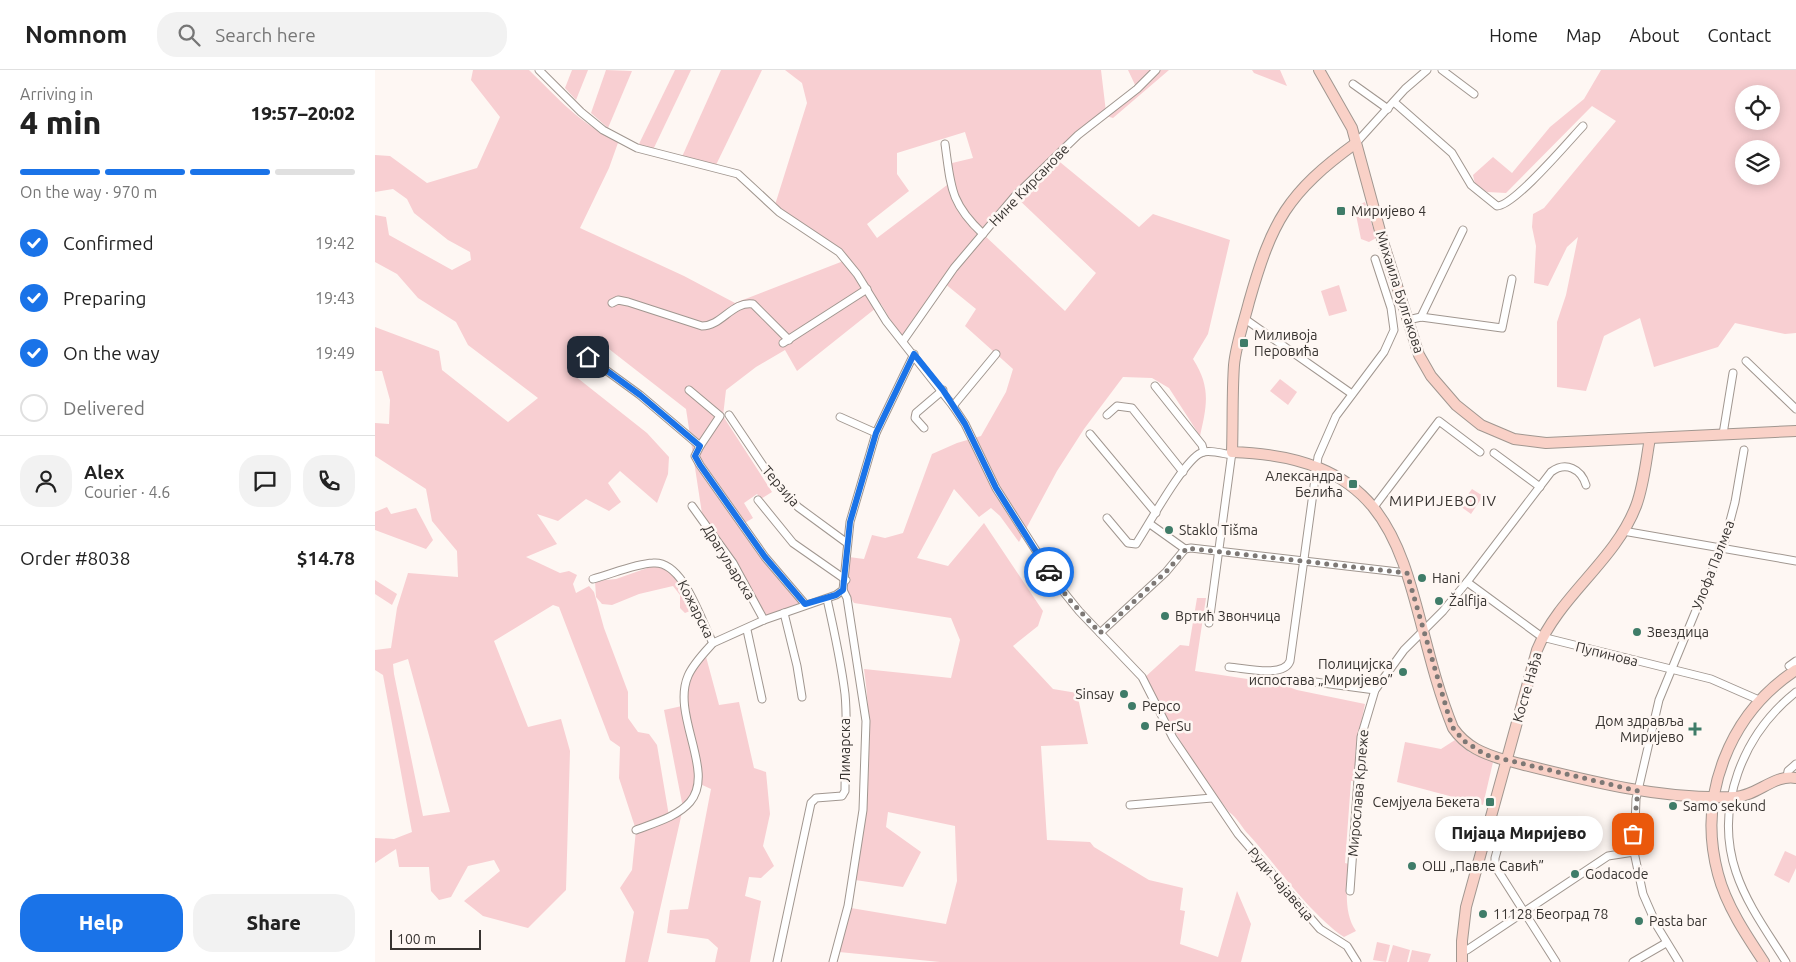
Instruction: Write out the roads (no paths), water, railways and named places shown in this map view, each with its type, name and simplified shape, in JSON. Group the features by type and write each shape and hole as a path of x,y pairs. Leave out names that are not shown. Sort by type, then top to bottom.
{"street":[{"name":"Руди Чајавеца","path":"539,70 591,122 619,140 645,150 739,174 779,212 833,246 846,260 867,288 881,314 943,390 965,424 996,488 1068,598 1142,677 1173,738 1213,798 1263,865 1323,932 1347,946 1357,962"},
{"name":"Нине Кирсанове","path":"903,341 954,268 1015,196 1055,158 1156,70"},
{"name":"Михаила Булгакова","path":"1319,70 1344,113 1356,143 1383,242 1419,355 1431,376 1455,405 1481,425 1514,439 1551,443 1796,430"},
{"path":"1209,623 1232,454 1234,364 1264,251 1283,212 1302,188 1356,143 1427,70"},
{"path":"1441,70 1474,94"},
{"path":"1353,84 1388,109"},
{"path":"1394,102 1452,153 1471,185 1497,206 1503,206 1520,192 1583,126"},
{"path":"945,144 956,203 967,219 983,234"},
{"path":"1421,317 1463,230"},
{"path":"1229,667 1280,671 1288,666 1315,466 1336,416 1384,352 1394,330 1391,308 1375,259"},
{"path":"1408,320 1421,317 1502,328 1512,279"},
{"path":"612,302 618,300 628,302 702,326 713,325 730,311 745,304 753,304 786,342 867,288"},
{"path":"1245,320 1351,394"},
{"path":"833,962 848,906 861,831 865,779 865,712 847,598 843,590 846,580 847,543 850,522 876,433 914,354"},
{"path":"953,406 996,354"},
{"path":"588,357 640,395 700,446"},
{"path":"1746,360 1796,409"},
{"path":"1723,434 1733,373"},
{"path":"1155,386 1201,445 1204,452"},
{"path":"689,390 718,413 719,420 695,456 765,557 805,604"},
{"path":"924,428 915,418 916,413 943,390"},
{"path":"1107,415 1117,406 1131,408 1183,472"},
{"name":"Терзија","path":"729,415 768,473 798,506 847,543"},
{"path":"840,417 876,433"},
{"path":"1374,507 1439,421 1480,452"},
{"path":"1090,434 1156,513"},
{"name":"Косте Нађа","path":"1462,962 1461,941 1467,907 1505,760 1542,637 1623,531 1636,506 1650,438"},
{"name":"Улофа Палмеа","path":"1679,962 1650,914 1643,894 1634,852 1633,834 1638,791 1655,711 1722,549 1735,502 1744,450"},
{"path":"1107,518 1131,545 1136,544 1183,472 1196,457 1204,452 1289,458 1315,466 1353,488 1374,507 1395,541 1407,573 1453,728 1473,747 1486,755 1505,760 1659,795 1732,797 1753,793 1791,777 1788,771 1796,764"},
{"path":"1494,453 1540,486"},
{"name":"Мирослава Крлеже","path":"1350,891 1361,737 1375,690 1397,658 1443,611 1467,582 1551,472 1563,467 1572,468 1580,472 1586,485"},
{"path":"759,500 793,542 846,580"},
{"name":"Драгуљарска","path":"692,506 733,563 764,620"},
{"path":"1150,524 1185,550 1407,573"},
{"path":"1623,531 1796,561"},
{"path":"1100,633 1166,572 1185,550"},
{"name":"Кожарска","path":"593,579 653,563 666,566 682,579 713,643"},
{"name":"Пупинова","path":"1467,582 1542,637 1711,679 1759,700"},
{"path":"636,830 676,814 693,798 698,782 698,768 687,726 683,694 692,670 713,643 747,630 764,620 805,604 827,598 843,590"},
{"name":"Лимарска","path":"777,962 811,803 816,798 842,796 845,791 847,732 845,695 836,638 827,598"},
{"path":"784,613 797,666 802,697"},
{"path":"747,630 762,699"},
{"path":"1764,962 1727,900 1717,874 1711,827 1713,797 1730,744 1741,724 1759,700 1792,668 1796,661"},
{"path":"1300,680 1375,690"},
{"path":"1787,962 1747,899 1736,871 1729,820 1737,775 1754,737 1772,714 1796,692"},
{"path":"1130,805 1213,798"},
{"path":"1500,840 1495,858 1495,866 1522,912 1556,962"},
{"path":"1467,950 1608,856 1634,852"},
{"path":"1633,962 1667,943"}],"place":[{"name":"Миријево 4","path":"1341,211"},
{"name":"Миливоја Перовића","path":"1244,343"},
{"name":"Александра Белића","path":"1353,484"},
{"name":"Staklo Tišma","path":"1169,530"},
{"name":"Hani","path":"1422,578"},
{"name":"Žalfija","path":"1439,601"},
{"name":"Вртић Звончица","path":"1165,616"},
{"name":"Звездица","path":"1637,632"},
{"name":"Полицијска испостава „Миријево”","path":"1403,672"},
{"name":"Sinsay","path":"1124,694"},
{"name":"Pepco","path":"1132,706"},
{"name":"PerSu","path":"1145,726"},
{"name":"Дом здравља Миријево","path":"1695,729"},
{"name":"Семјуела Бекета","path":"1490,802"},
{"name":"Samo sekund","path":"1673,806"},
{"name":"Пијаца Миријево","path":"1633,834"},
{"name":"ОШ „Павле Савић”","path":"1412,866"},
{"name":"Godacode","path":"1575,874"},
{"name":"11128 Београд 78","path":"1483,914"},
{"name":"Pasta bar","path":"1639,921"}],"district":[{"name":"МИРИЈЕВО IV","path":"1443,501"}]}
